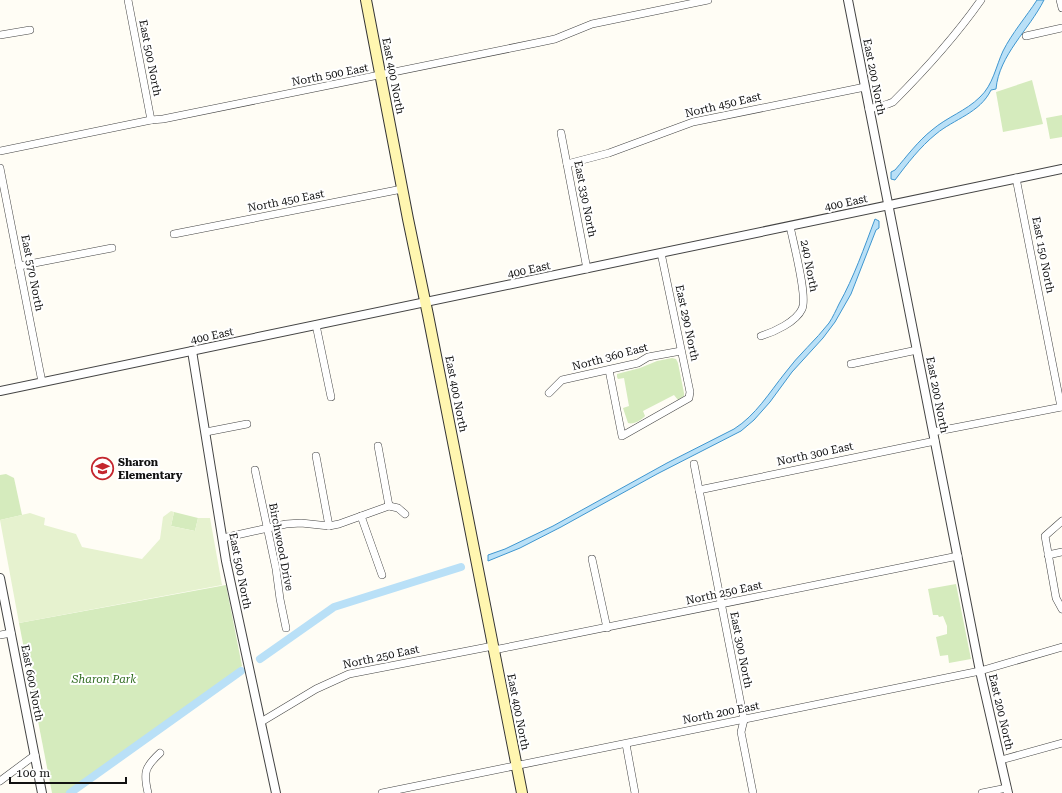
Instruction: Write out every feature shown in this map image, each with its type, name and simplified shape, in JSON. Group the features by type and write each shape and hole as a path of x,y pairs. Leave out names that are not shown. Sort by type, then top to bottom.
{"main road":[{"name":"East 400 North","path":"366,0 522,793"}],"street":[{"name":"East 500 North","path":"128,0 151,120"},
{"name":"North 500 East","path":"0,151 151,120 163,120 555,39 592,24 708,0"},
{"name":"East 200 North","path":"848,0 980,671 1007,790"},
{"path":"869,109 893,102 921,75 953,38 981,0"},
{"path":"1060,0 1062,8"},
{"path":"1026,36 1062,28"},
{"path":"0,35 30,30"},
{"name":"North 450 East","path":"567,164 609,154 693,122 865,87"},
{"name":"East 330 North","path":"561,133 587,269"},
{"name":"East 570 North","path":"0,168 42,382"},
{"name":"400 East","path":"0,391 1062,169"},
{"name":"East 150 North","path":"1016,178 1062,407"},
{"name":"North 450 East","path":"174,234 402,189"},
{"name":"240 North","path":"761,336 786,324 796,317 803,308 803,292 790,226"},
{"path":"19,266 112,248"},
{"name":"East 290 North","path":"609,370 622,436 689,398 690,392 661,253"},
{"path":"316,326 332,397"},
{"path":"850,364 917,350"},
{"name":"East 500 North","path":"192,351 232,591 276,793"},
{"name":"North 360 East","path":"549,393 562,380 638,363 648,357 681,351"},
{"path":"933,432 1062,407"},
{"path":"206,432 247,424"},
{"name":"North 300 East","path":"699,490 935,441"},
{"path":"378,446 389,506"},
{"path":"316,456 329,526"},
{"name":"East 300 North","path":"694,464 720,604 744,720 740,732 753,793"},
{"name":"Birchwood Drive","path":"255,470 276,570 286,628"},
{"path":"222,538 267,527 293,523 329,526 339,524 389,506 398,508 405,514"},
{"path":"361,516 382,575"},
{"path":"1062,522 1045,536 1056,598 1062,609"},
{"path":"1048,555 1062,552"},
{"name":"North 250 East","path":"261,722 316,689 349,674 606,628 958,556"},
{"path":"592,559 606,628"},
{"name":"East 600 North","path":"0,578 42,793"},
{"path":"0,635 11,633"},
{"name":"North 200 East","path":"382,793 980,671 1062,647"},
{"path":"1001,760 1062,742"},
{"path":"626,744 635,793"},
{"path":"148,793 146,784 147,768 149,763 160,753"},
{"path":"0,781 35,755"},
{"path":"982,793 1007,790"}],"green space":[{"path":"1032,80 1043,124 1003,132 996,92"},
{"path":"1062,115 1062,137 1050,139 1046,118"},
{"path":"672,358 676,359 678,363 684,396 678,400 674,395 643,411 645,416 640,420 635,423 628,423 623,408 629,406 624,378 618,379 617,374 640,368 657,361"},
{"path":"6,474 14,478 22,515 0,520 0,475"},
{"path":"171,511 174,512 171,526 195,531 198,518 210,518 222,585 19,623 0,520 30,513 45,518 44,525 76,534 82,547 142,559 160,539 163,517"},
{"path":"174,512 198,518 195,531 171,526"},
{"path":"956,584 971,659 949,663 948,655 940,656 936,637 947,634 947,626 943,616 939,617 938,615 933,615 928,589"},
{"name":"Sharon Park","path":"226,585 242,666 67,793 52,793 19,623"}],"water":[{"path":"1037,0 1044,0 1003,65 998,77 996,89 991,90 986,98 974,110 930,139 919,150 895,180 891,179 891,172 895,170 927,134 944,121 975,102 980,97 988,87 1007,44"},
{"path":"875,219 879,221 879,228 876,230 851,294 835,322 823,338 792,372 770,402 754,420 741,431 657,474 561,527 520,548 488,561 488,555 505,549 553,526 667,463 734,429 749,417 762,403 790,366 829,323 854,273"}],"waterway":[{"path":"260,659 334,607 461,567"},
{"path":"70,793 241,671"}],"place":[{"name":"Sharon Elementary","path":"102,468"}]}
